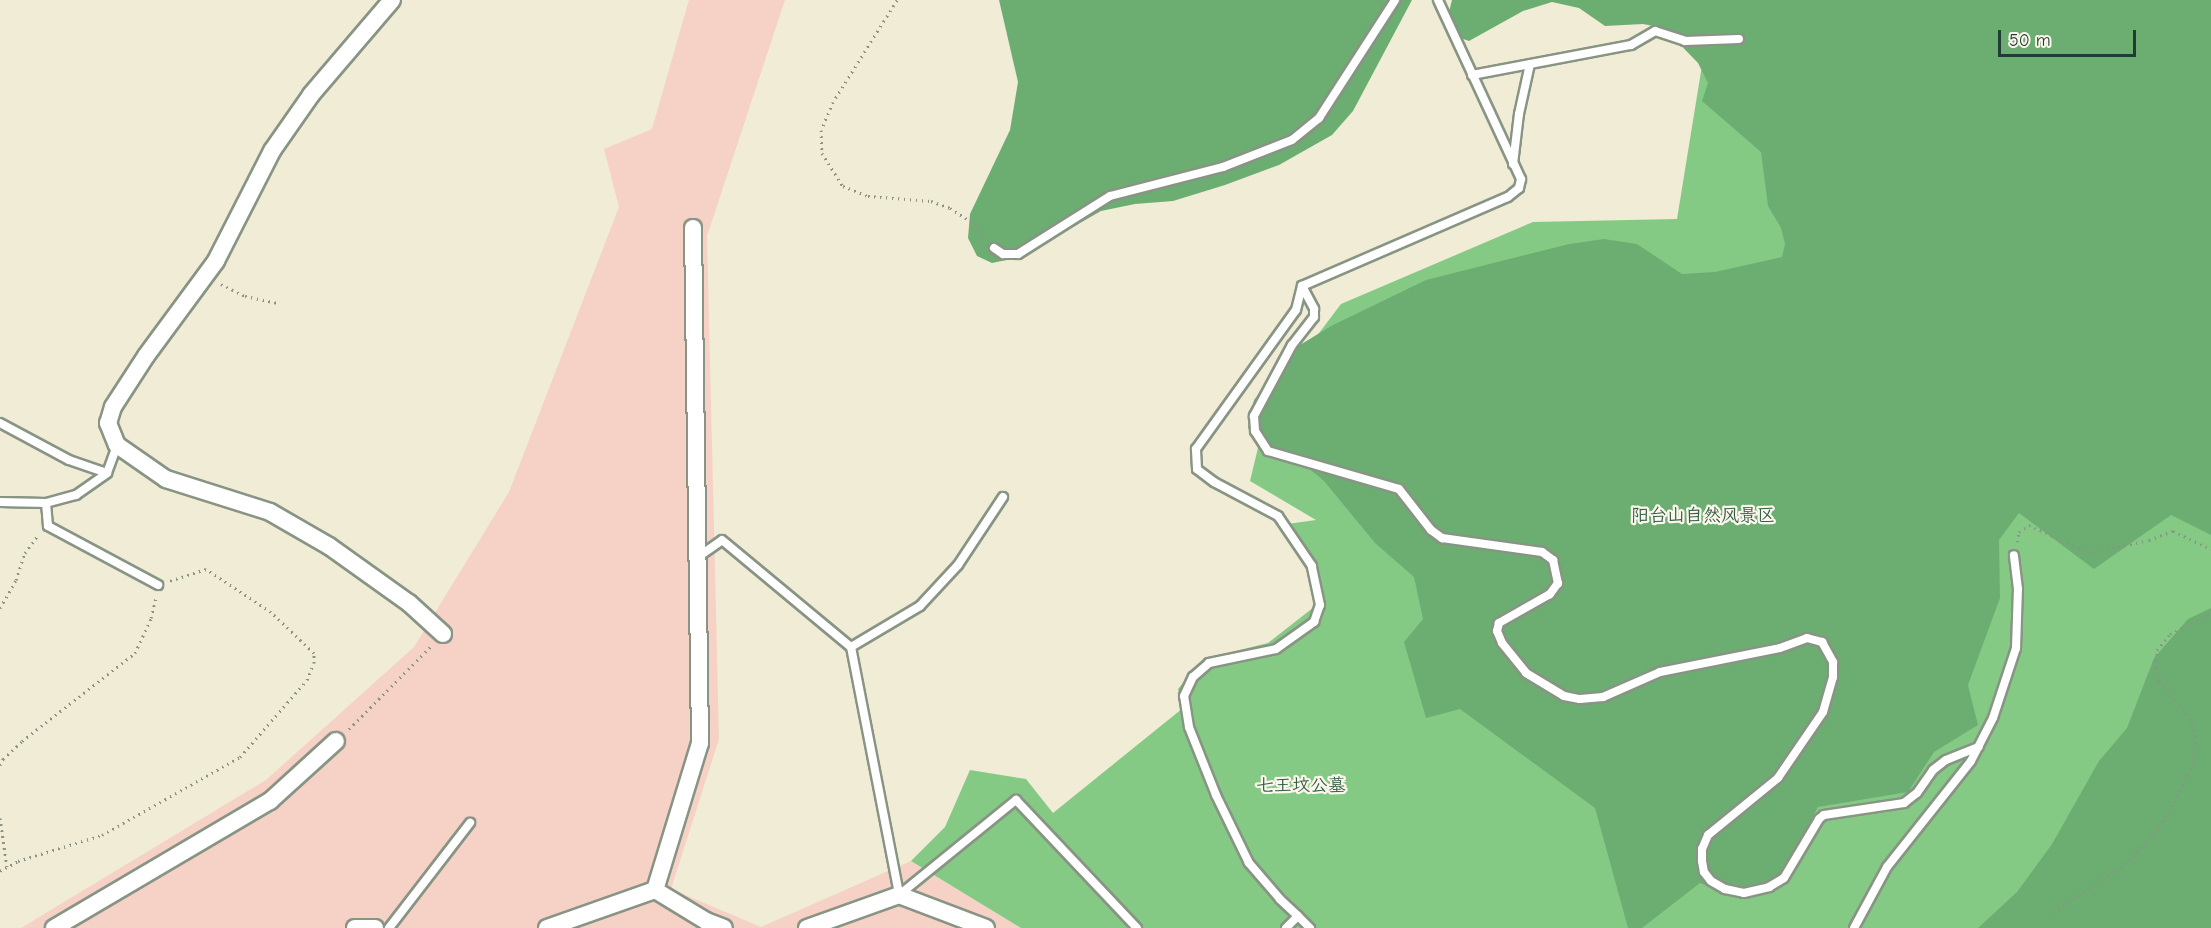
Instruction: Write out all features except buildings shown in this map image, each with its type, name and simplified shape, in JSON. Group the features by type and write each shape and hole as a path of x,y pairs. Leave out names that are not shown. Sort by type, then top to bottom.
{"street":[{"path":"392,0 310,95 272,151 206,276 146,356 113,407 108,423 117,445 166,479 270,512 329,546 408,603 443,634"},
{"path":"655,890 700,743 693,228"},
{"path":"54,928 270,801 336,741"},
{"path":"547,928 655,890"},
{"path":"655,890 706,921 724,928"},
{"path":"807,928 899,895 986,928"},
{"path":"355,928 375,928"}],"lane":[{"path":"994,248 1004,254 1018,254 1110,196 1222,167 1292,140 1319,118 1395,0"},
{"path":"1302,286 1508,197 1519,188 1521,179 1438,0"},
{"path":"1472,75 1631,45 1655,32 1685,41 1739,39"},
{"path":"1513,164 1519,114 1530,64"},
{"path":"1302,286 1314,309 1314,317 1292,345 1254,416 1255,431 1268,451 1399,489 1431,530 1442,537 1542,552 1553,560 1558,584 1550,594 1499,623 1497,630 1502,643 1526,673 1564,696 1580,699 1603,697 1660,672 1780,648 1807,638 1822,642 1833,662 1833,677 1823,712 1778,778 1708,835 1702,849 1702,861 1704,872 1711,880 1725,889 1744,893 1769,887 1784,878 1819,819 1824,815 1904,803 1917,793 1934,770 1946,760 1979,747"},
{"path":"1302,286 1296,310 1196,449 1197,469 1214,482 1278,516 1312,566 1320,605 1314,621 1276,649 1209,663 1192,677 1184,696 1189,727 1216,795 1249,863 1280,899 1310,928"},
{"path":"0,423 69,460 107,474"},
{"path":"0,502 46,503 76,495 107,474 117,445"},
{"path":"851,647 920,606 958,565 1003,497"},
{"path":"46,503 48,526 158,585"},
{"path":"698,557 722,540 836,637 851,647 899,895 1016,800 1137,928"},
{"path":"1854,928 1887,867 1942,800 1979,747 1993,718 2016,648 2018,589 2014,555"},
{"path":"389,928 470,823"},
{"path":"1286,928 1298,916"}],"path":[{"path":"897,0 833,102 821,130 822,153 843,186 868,195 931,201 950,208 975,224 994,248"},
{"path":"206,276 245,296 279,303"},
{"path":"2014,555 2019,532 2029,525 2089,553 2149,540 2173,531 2211,549"},
{"path":"0,608 16,580 25,553 48,526"},
{"path":"0,765 3,759 22,741 135,653 152,618 158,585 206,569 270,612 314,653 314,663 307,680 240,757 102,835 0,871"},
{"path":"2054,912 2116,871 2133,856 2159,827 2174,802 2194,761 2195,736 2191,719 2159,681 2155,667 2157,650 2170,634 2211,613"},
{"path":"336,741 443,634"},
{"path":"0,818 7,867"}],"shaded area":[{"path":"689,0 785,0 707,236 719,739 671,889 761,927 911,861 1021,928 21,928 266,780 414,647 509,492 619,207 604,149 652,129"}],"green space":[{"path":"999,0 1412,0 1353,111 1332,135 1279,165 1225,185 1173,201 1135,204 1101,211 1020,257 992,263 977,256 968,238 970,214 1010,130 1018,82"},
{"name":"阳台山自然风景区","path":"1452,0 2211,0 2211,535 2171,515 2094,569 2019,513 1999,540 2000,598 1968,685 1978,725 1934,752 1908,792 1818,807 1778,880 1726,893 1700,883 1642,928 1628,928 1595,808 1460,709 1426,718 1404,642 1423,619 1414,577 1375,543 1324,481 1300,461 1260,442 1248,428 1254,400 1295,348 1331,326 1426,280 1569,244 1604,239 1637,244 1682,274 1715,272 1782,257 1785,244 1781,228 1768,206 1761,152 1702,101 1708,83 1698,63 1664,28 1643,24 1605,26 1579,8 1552,2 1523,11 1469,41 1455,36 1447,20"},
{"name":"阳台山自然风景区","path":"2211,0 2211,928 1021,928 911,861 945,827 970,770 1026,779 1053,813 1183,708 1178,689 1203,659 1268,643 1314,607 1314,574 1280,525 1316,520 1250,481 1270,398 1341,304 1533,222 1677,219 1711,10"},
{"path":"2211,608 2211,928 1978,928 2017,892 2052,844 2099,761 2127,728 2154,658 2188,619"}],"park label":[{"name":"七王坟公墓","path":"1301,786"}]}
